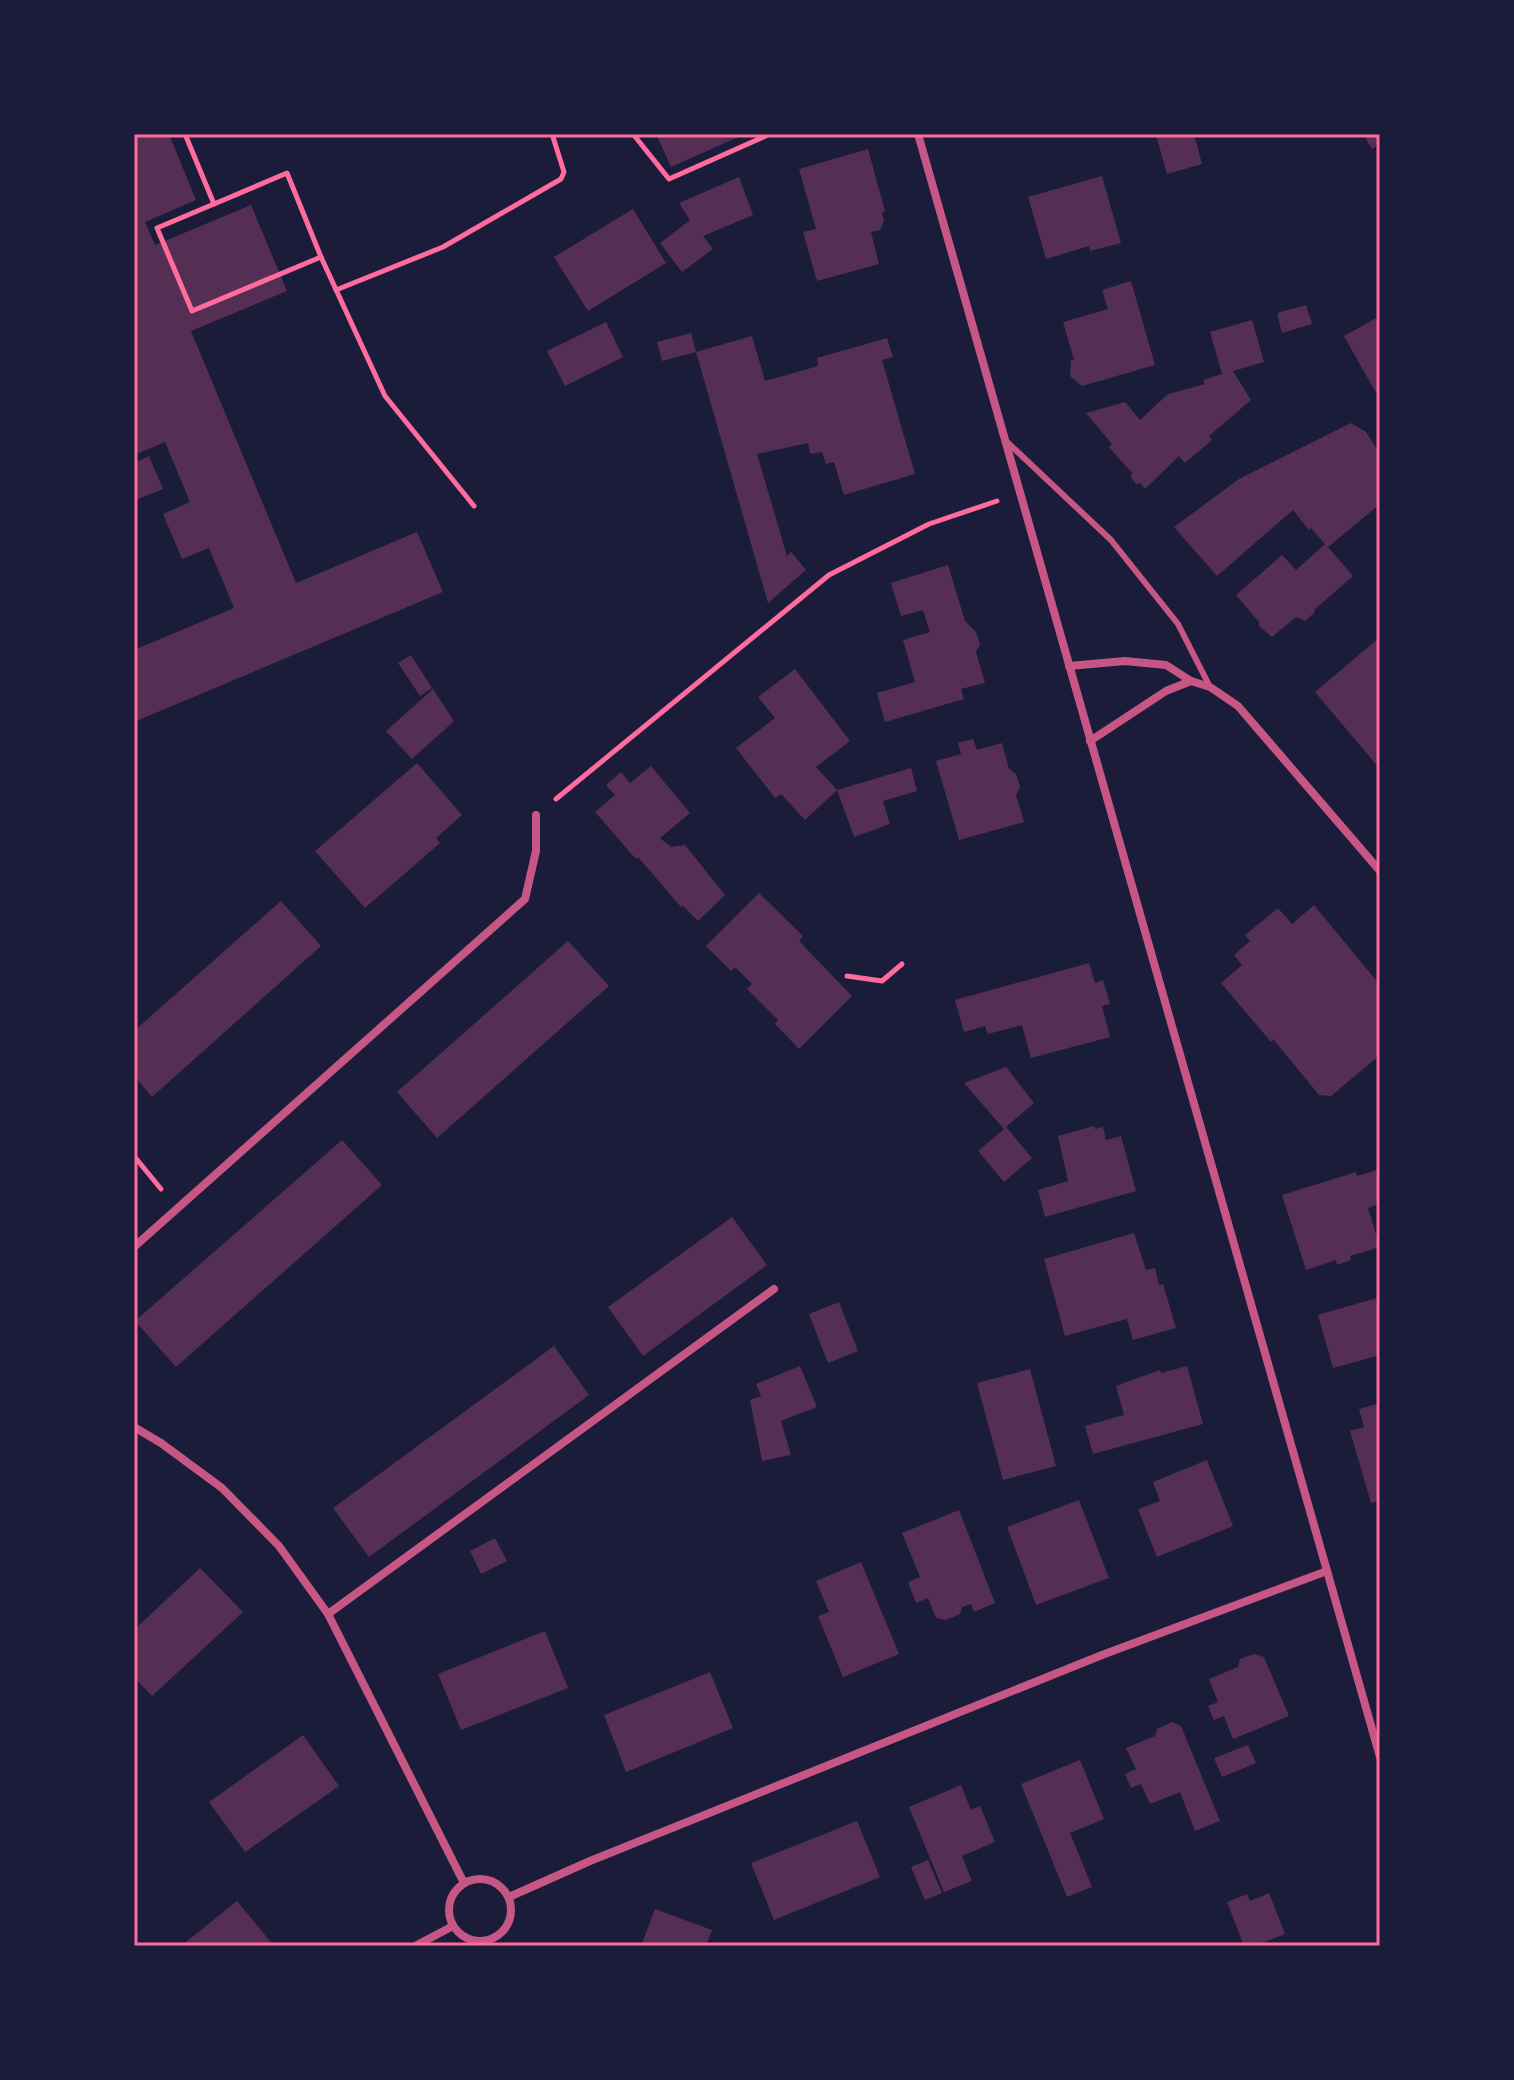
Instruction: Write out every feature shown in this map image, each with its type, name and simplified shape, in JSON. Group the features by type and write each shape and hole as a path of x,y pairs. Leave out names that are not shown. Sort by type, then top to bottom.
{"street":[{"path":"918,134 1380,1757"},
{"path":"1069,666 1125,661 1166,665 1191,681 1210,687 1238,706 1380,871"},
{"path":"1090,741 1166,691 1191,681"},
{"path":"134,1247 525,899 536,851 536,815"},
{"path":"328,1614 774,1289"},
{"path":"134,1427 222,1488 279,1546 328,1614 464,1883"},
{"path":"509,1897 590,1861 1102,1655 1327,1571"},
{"path":"477,1879 490,1880 509,1897 509,1921 495,1942 471,1940 453,1926 449,1915 450,1902 455,1891 464,1883 477,1879"},
{"path":"415,1946 453,1926"}],"lane":[{"path":"1006,441 1111,540 1178,624 1210,687"}],"path":[{"path":"185,134 214,204"},
{"path":"336,290 443,247 561,179 564,172 554,134"},
{"path":"633,134 669,179 770,134"},
{"path":"321,257 192,311 157,228 287,173 321,257 385,396 474,506"},
{"path":"536,815 829,575 929,524 1021,492"},
{"path":"847,976 882,981 902,964"},
{"path":"134,1156 177,1209"}],"building":[{"path":"134,134 169,134 196,200 145,222 155,245 251,205 287,291 191,331 296,583 417,532 443,592 134,722 134,650 234,608 209,548 182,559 163,514 190,502 165,442 134,455"},
{"path":"656,134 745,134 671,167"},
{"path":"1194,134 1202,164 1167,174 1156,135"},
{"path":"1363,134 1380,134 1380,144 1372,149"},
{"path":"868,149 885,211 882,212 884,221 880,230 871,232 879,264 817,281 803,232 816,229 799,169"},
{"path":"1102,176 1121,243 1090,251 1089,246 1046,259 1028,197"},
{"path":"739,177 753,215 703,236 713,249 682,272 660,243 690,220 679,203"},
{"path":"633,209 666,263 588,311 554,257"},
{"path":"1131,281 1155,365 1082,386 1070,376 1071,360 1074,360 1063,322 1108,309 1102,290"},
{"path":"1306,305 1312,324 1282,333 1277,313"},
{"path":"1380,316 1380,400 1344,336"},
{"path":"1252,320 1264,362 1233,371 1251,400 1209,436 1212,440 1185,463 1179,456 1145,489 1140,483 1136,484 1132,473 1109,447 1112,444 1086,413 1125,402 1140,420 1168,394 1205,384 1203,380 1222,374 1210,332"},
{"path":"606,322 623,357 565,386 547,351"},
{"path":"691,333 696,352 662,361 657,342"},
{"path":"752,336 765,381 818,366 817,358 887,338 893,357 882,360 915,474 844,495 834,462 826,464 822,452 810,454 808,443 757,454 787,556 791,552 806,570 768,603 696,352"},
{"path":"1351,423 1366,432 1380,454 1380,504 1328,547 1353,576 1305,621 1296,617 1272,637 1259,626 1236,595 1282,555 1296,570 1325,544 1311,528 1309,530 1293,510 1217,576 1174,527 1239,479"},
{"path":"149,456 163,489 134,501 134,463"},
{"path":"948,565 965,621 976,632 980,644 976,652 985,683 961,689 964,699 885,722 877,693 915,682 903,640 930,632 923,610 901,616 891,583"},
{"path":"1380,637 1380,769 1315,692"},
{"path":"411,655 432,688 420,696 398,663"},
{"path":"795,669 850,741 816,767 837,790 805,820 781,794 775,798 736,748 775,718 758,697"},
{"path":"433,689 454,721 412,759 386,731"},
{"path":"973,739 977,750 1002,743 1009,769 1016,774 1020,787 1016,795 1024,822 959,840 936,761 961,754 958,743"},
{"path":"417,763 462,815 436,838 440,843 365,908 315,851"},
{"path":"651,766 690,813 660,838 671,847 685,845 725,895 698,921 681,907 595,812 615,795 606,785 621,772 630,783"},
{"path":"911,768 917,791 883,801 890,824 854,837 837,790"},
{"path":"759,893 803,936 799,941 852,996 799,1049 775,1024 778,1020 747,989 752,984 735,967 731,971 706,946"},
{"path":"281,901 321,946 152,1097 134,1076 134,1031"},
{"path":"1314,905 1380,985 1380,1055 1331,1096 1319,1095 1221,983 1242,965 1234,955 1250,941 1245,935 1278,908 1292,924"},
{"path":"568,941 609,986 437,1138 397,1092"},
{"path":"1089,963 1095,983 1103,980 1110,1004 1102,1006 1110,1037 1031,1058 1022,1025 988,1034 985,1026 964,1032 955,1000"},
{"path":"1006,1067 1034,1103 1006,1127 1032,1158 1004,1182 978,1151 1004,1129 964,1083"},
{"path":"1094,1126 1095,1129 1103,1127 1106,1140 1121,1136 1136,1191 1045,1217 1038,1190 1068,1181 1058,1136"},
{"path":"342,1140 382,1185 176,1367 135,1321"},
{"path":"1380,1169 1380,1204 1368,1208 1380,1247 1350,1256 1351,1260 1337,1265 1336,1260 1306,1270 1282,1195 1356,1172 1357,1176"},
{"path":"732,1217 767,1265 643,1356 608,1307"},
{"path":"1134,1233 1146,1270 1155,1268 1159,1285 1163,1284 1176,1328 1133,1340 1127,1319 1065,1336 1044,1259"},
{"path":"1380,1297 1380,1355 1333,1368 1318,1315"},
{"path":"839,1302 858,1351 828,1363 809,1314"},
{"path":"554,1346 589,1395 369,1557 333,1508"},
{"path":"800,1366 817,1407 781,1421 791,1455 762,1461 750,1400 761,1396 756,1384"},
{"path":"1187,1366 1203,1424 1093,1454 1085,1426 1124,1415 1116,1386 1160,1370 1161,1373"},
{"path":"1030,1369 1056,1466 1003,1480 977,1383"},
{"path":"1380,1403 1380,1501 1371,1503 1350,1431 1364,1427 1359,1409"},
{"path":"1207,1460 1233,1526 1157,1557 1138,1509 1160,1501 1153,1482"},
{"path":"1079,1500 1109,1578 1036,1605 1007,1527"},
{"path":"959,1510 995,1603 974,1612 971,1604 962,1607 960,1614 946,1620 936,1618 928,1598 916,1603 908,1582 920,1577 902,1533"},
{"path":"495,1538 507,1561 481,1574 470,1551"},
{"path":"861,1562 899,1654 843,1677 818,1616 829,1612 816,1581"},
{"path":"200,1568 243,1612 152,1696 134,1677 134,1630"},
{"path":"545,1631 568,1688 461,1730 438,1674"},
{"path":"1254,1654 1264,1657 1289,1716 1233,1739 1224,1716 1214,1720 1208,1706 1218,1702 1209,1679 1238,1667 1240,1659"},
{"path":"710,1672 733,1728 626,1772 604,1715"},
{"path":"1172,1722 1181,1726 1220,1821 1195,1831 1180,1792 1150,1804 1141,1784 1131,1788 1125,1774 1136,1769 1126,1748 1155,1736 1157,1729"},
{"path":"303,1735 339,1786 245,1852 209,1802"},
{"path":"1248,1745 1256,1763 1222,1777 1214,1758"},
{"path":"1080,1760 1104,1819 1070,1833 1092,1887 1067,1897 1021,1784"},
{"path":"961,1785 971,1810 980,1806 995,1842 962,1856 972,1881 944,1892 909,1807"},
{"path":"857,1821 880,1877 774,1920 751,1863"},
{"path":"928,1860 942,1893 925,1900 911,1867"},
{"path":"1269,1893 1285,1934 1255,1946 1244,1946 1227,1902 1247,1894 1250,1901"},
{"path":"237,1901 274,1946 181,1946"},
{"path":"655,1909 712,1930 706,1946 641,1946"}]}
